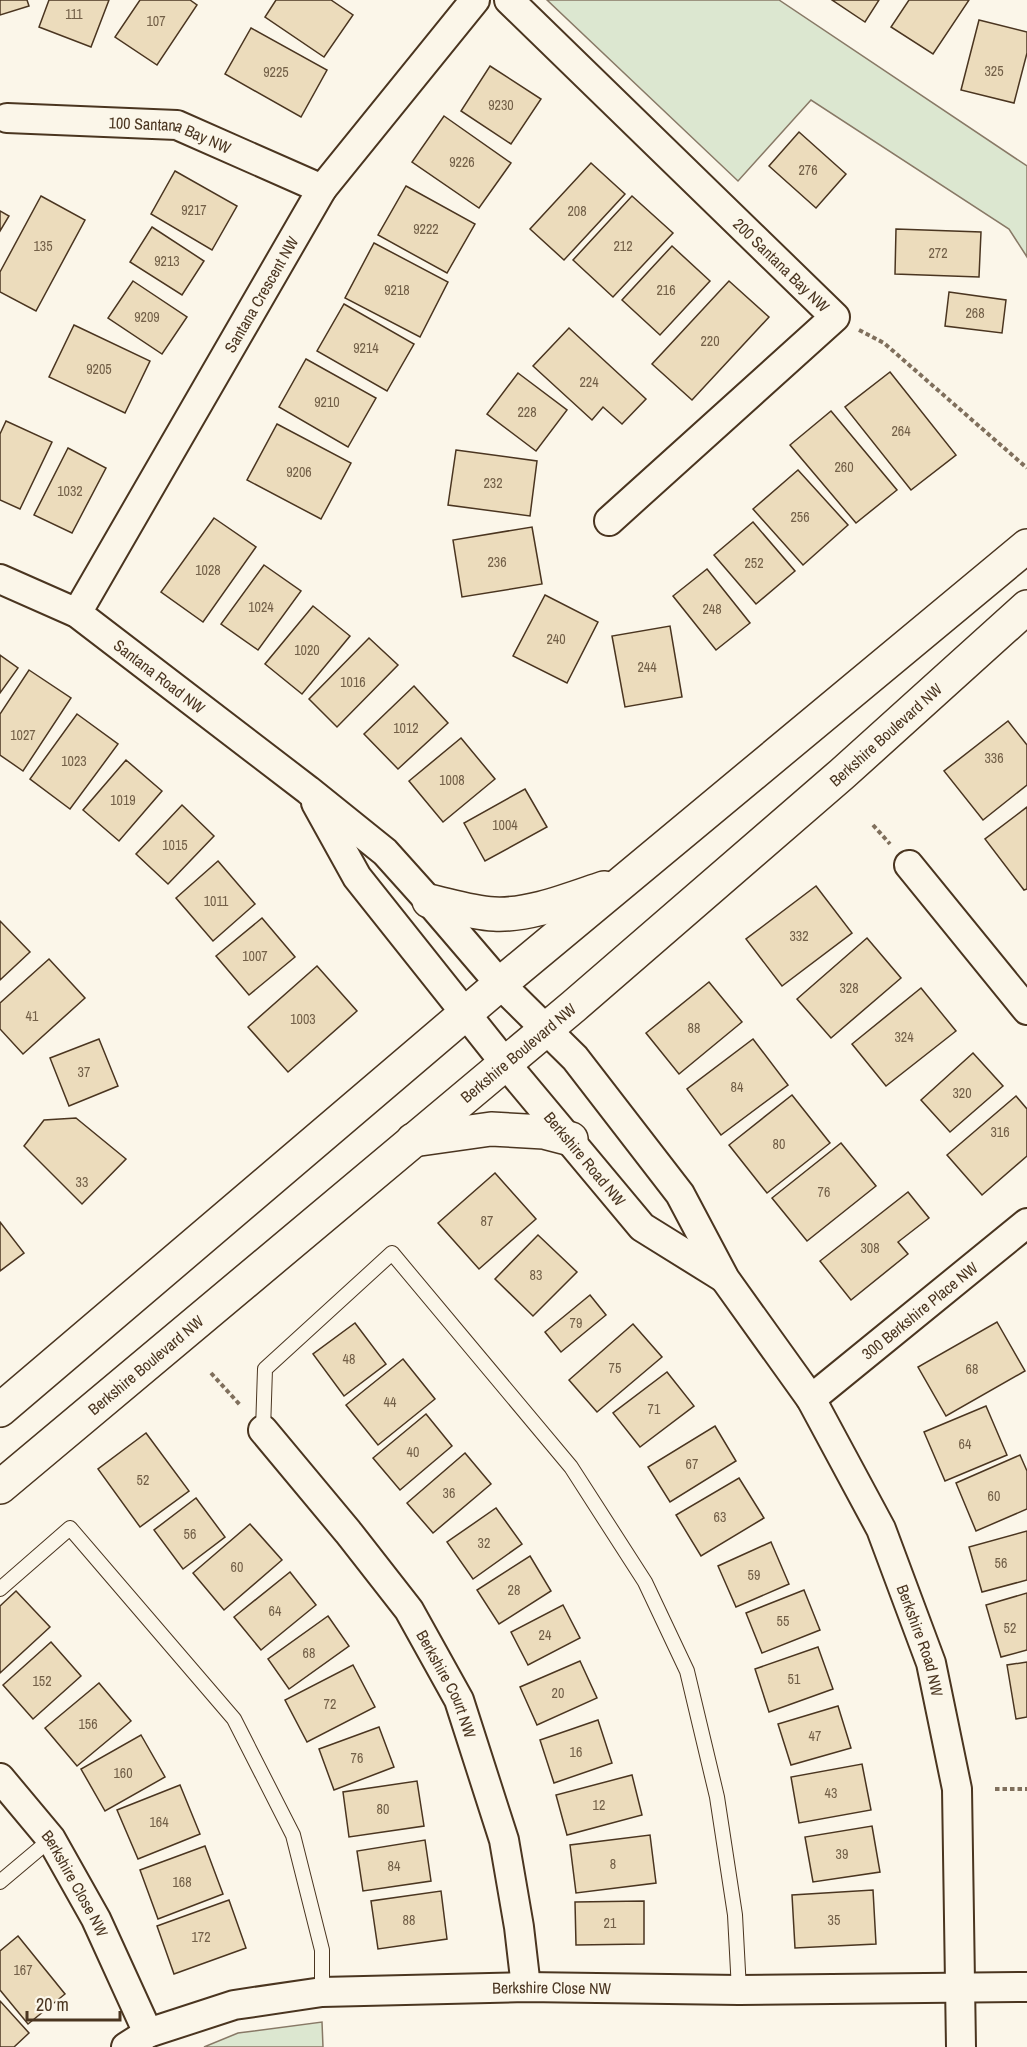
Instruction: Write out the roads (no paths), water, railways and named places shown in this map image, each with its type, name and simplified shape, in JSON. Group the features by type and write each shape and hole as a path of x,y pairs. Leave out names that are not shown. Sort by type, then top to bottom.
{"main road":[{"path":"0,1410 500,984 1027,546"},
{"name":"Berkshire Boulevard NW","path":"0,1487 546,1029 834,782 1027,607"},
{"path":"429,901 473,912 496,914 545,908 623,882"},
{"path":"413,1140 491,1129 544,1132 570,1139"}],"street":[{"name":"Santana Crescent NW","path":"78,613 322,189 475,0"},
{"name":"200 Santana Bay NW","path":"509,0 835,317 609,521"},
{"name":"100 Santana Bay NW","path":"7,118 177,124 322,189"},
{"name":"Santana Road NW","path":"0,579 78,613 385,852 500,984"},
{"name":"Santana Road NW","path":"308,790 357,877 466,1015"},
{"path":"909,865 1027,1010"},
{"name":"Berkshire Road NW","path":"500,984 575,1058 680,1194 725,1279 811,1399 881,1529 931,1663 957,1789 961,2047"},
{"name":"Berkshire Road NW","path":"466,1015 642,1227 725,1279"},
{"name":"300 Berkshire Place NW","path":"811,1399 1027,1223"},
{"name":"Berkshire Court NW","path":"262,1430 410,1610 459,1700 504,1840 519,1927 526,1988"},
{"name":"Berkshire Close NW","path":"0,1778 51,1839 96,1919 137,2040 234,2005 322,1992 526,1988 1027,1987"}],"lane":[{"path":"262,1430 266,1369 392,1253 570,1467 645,1582 687,1671 717,1797 735,1915 739,1989"},
{"path":"0,1589 70,1528 234,1719 293,1835 322,1950 322,1992"},
{"path":"0,1882 51,1839"}]}
